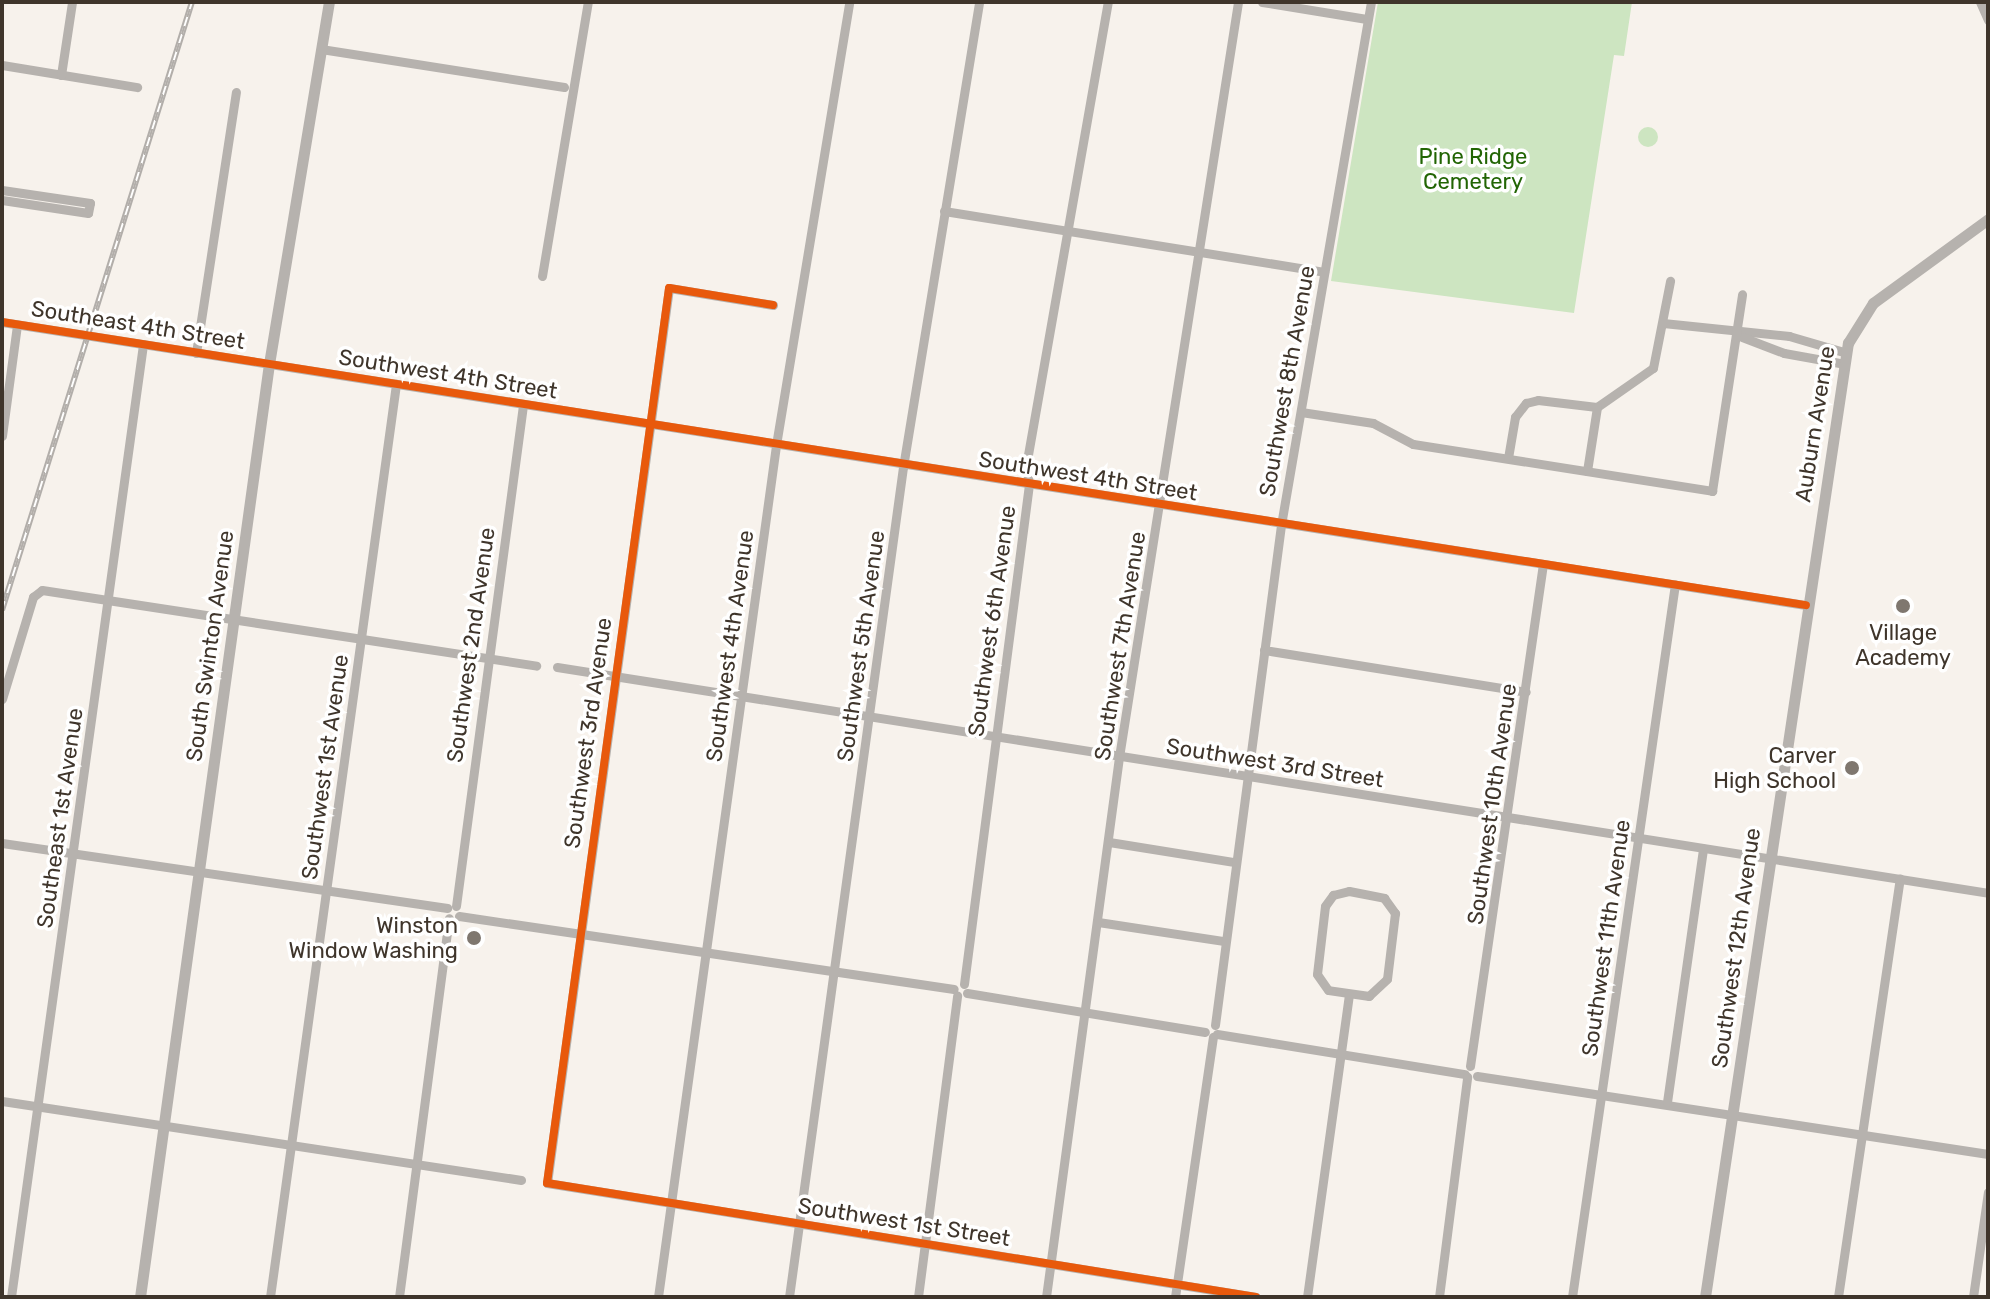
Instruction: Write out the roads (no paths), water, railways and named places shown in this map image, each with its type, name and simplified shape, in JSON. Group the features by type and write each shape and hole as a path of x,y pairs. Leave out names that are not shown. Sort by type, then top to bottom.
{"street":[{"path":"61,75 72,2"},
{"name":"South Swinton Avenue","path":"140,1297 269,364 329,2"},
{"path":"542,276 588,2"},
{"name":"Southwest 4th Avenue","path":"658,1297 776,445 848,2"},
{"name":"Southwest 5th Avenue","path":"789,1297 903,467 979,2"},
{"name":"Southwest 6th Avenue","path":"918,1297 1029,484 1026,466 1108,2"},
{"name":"Southwest 7th Avenue","path":"1046,1297 1119,757 1238,2"},
{"path":"1262,2 1367,19"},
{"name":"Southwest 8th Avenue","path":"1175,1297 1281,525 1371,2"},
{"path":"1980,2 1988,20"},
{"path":"321,49 564,87"},
{"path":"2,65 137,87"},
{"path":"196,353 236,92"},
{"path":"2,190 90,203 88,213 2,200"},
{"path":"944,211 1324,272"},
{"name":"Auburn Avenue","path":"1806,605 1846,358 1857,322 1873,303 1988,219"},
{"path":"1508,458 1515,417 1526,403 1538,400 1597,407 1653,368 1670,281"},
{"name":"Southwest 3rd Avenue","path":"547,1183 578,932 669,288 773,305"},
{"path":"1301,412 1373,423 1413,444 1712,491 1742,294"},
{"name":"Southeast 4th Street","path":"2,322 269,364"},
{"path":"1663,323 1736,333 1789,336 1846,358"},
{"path":"2,436 17,325"},
{"path":"1736,333 1784,353 1846,358"},
{"name":"Southeast 1st Avenue","path":"11,1297 143,344"},
{"name":"Southwest 4th Street","path":"269,364 903,467 1806,605"},
{"name":"Southwest 1st Avenue","path":"270,1297 396,384"},
{"name":"Southwest 2nd Avenue","path":"399,1297 523,405"},
{"path":"1587,471 1597,407"},
{"name":"Southwest 10th Avenue","path":"1439,1297 1510,818 1543,564"},
{"name":"Southwest 11th Avenue","path":"1572,1297 1675,584"},
{"path":"2,699 33,597 42,590 536,666"},
{"name":"Southwest 12th Avenue","path":"1705,1297 1806,605"},
{"path":"1264,650 1526,692"},
{"name":"Southwest 3rd Street","path":"557,667 1988,893"},
{"path":"1109,842 1234,862"},
{"path":"2,843 425,905 477,916 1086,1009 1181,1027 1988,1154"},
{"path":"1667,1102 1703,849"},
{"path":"1838,1297 1900,879"},
{"path":"1349,891 1384,898 1395,919 1385,985 1369,996 1349,994 1323,986 1317,968 1325,906 1333,895 1349,891"},
{"path":"1098,922 1223,941"},
{"path":"1307,1297 1349,994"},
{"path":"2,1101 521,1180"},
{"name":"Southwest 1st Street","path":"547,1183 1256,1297"},
{"path":"1973,1297 1988,1192"}],"railway":[{"path":"2,610 192,2"}],"place":[{"name":"Village Academy","path":"1903,606"},
{"name":"Carver High School","path":"1852,768"},
{"name":"Winston Window Washing","path":"474,938"}],"park label":[{"name":"Pine Ridge Cemetery","path":"1473,168"}]}
